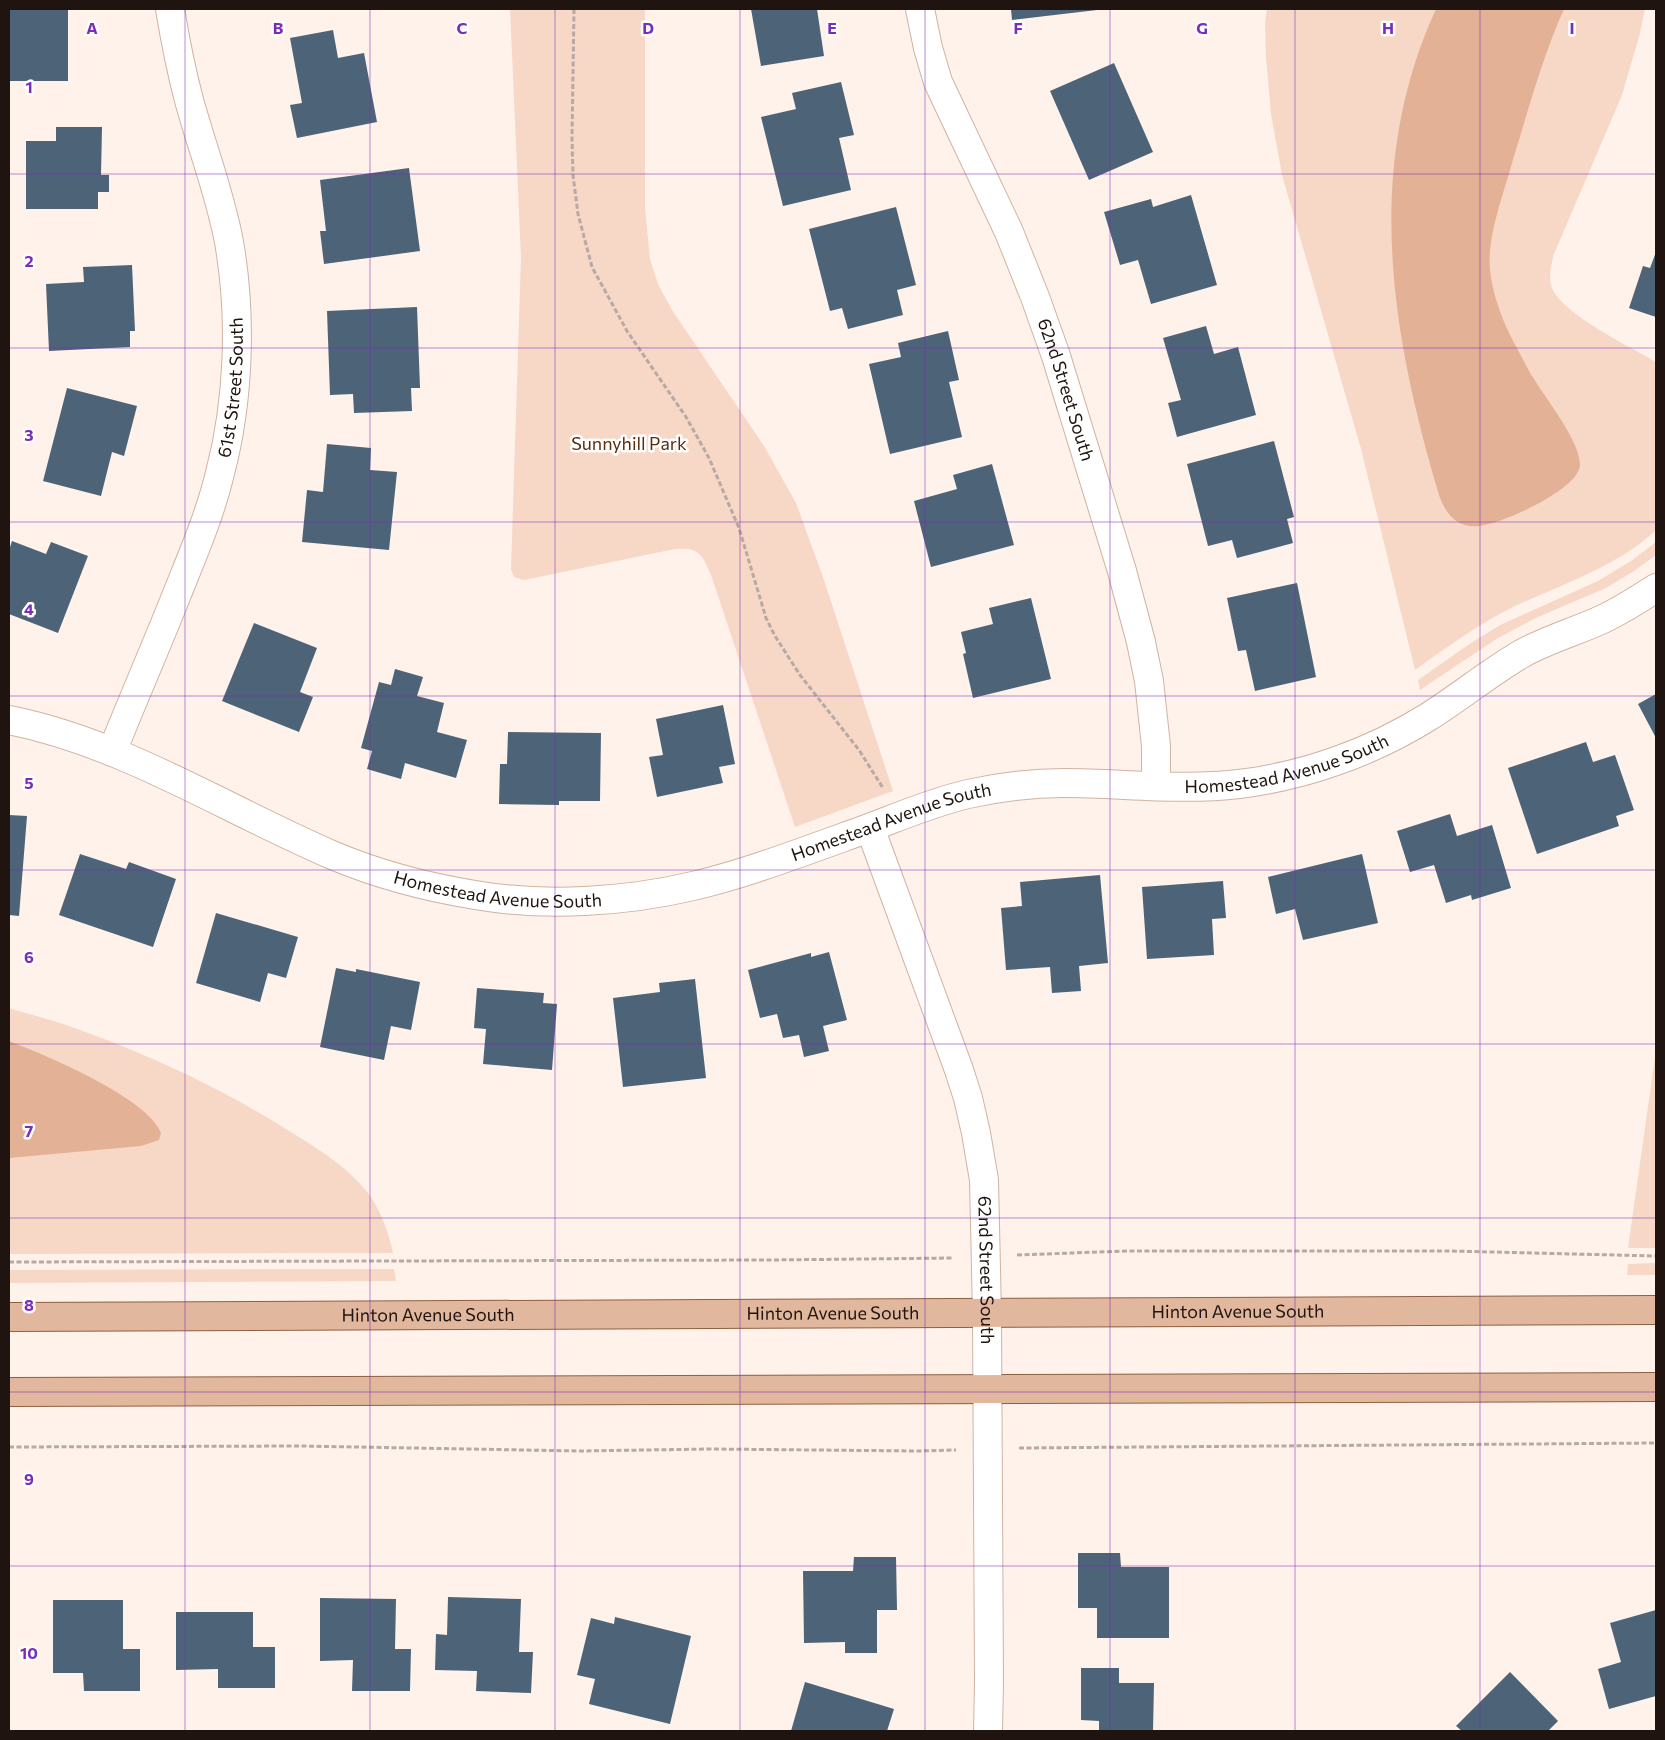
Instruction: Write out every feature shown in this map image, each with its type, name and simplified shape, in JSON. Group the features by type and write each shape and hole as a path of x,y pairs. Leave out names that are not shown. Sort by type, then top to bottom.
{"main road":[{"name":"Hinton Avenue South","path":"9,1316 987,1314 1656,1310"},
{"path":"9,1392 987,1390 1656,1386"}],"street":[{"name":"61st Street South","path":"112,752 206,521 226,451 233,398 236,321 233,270 229,242 219,196 187,91 170,9"},
{"name":"62nd Street South","path":"920,9 926,42 938,82 1009,232 1041,312 1122,571 1146,662 1152,698 1156,746 1156,786"},
{"name":"Homestead Avenue South","path":"9,720 70,736 112,752 195,789 331,854 392,876 440,888 506,899 541,901 626,897 680,889 728,877 870,828 938,802 993,790 1033,784 1059,783 1215,786 1260,781 1314,768 1369,748 1423,720 1522,654 1552,638 1611,615 1656,588"},
{"name":"62nd Street South","path":"870,828 968,1098 984,1180 987,1314 988,1731"}],"path":[{"path":"574,9 572,138 574,175 578,214 592,267 627,331 686,417 705,451 737,522 766,618 774,636 800,674 863,756 878,782"},
{"path":"1059,1253 1461,1251 1656,1256"},
{"path":"9,1262 917,1259"},
{"path":"1063,1447 1656,1442"},
{"path":"9,1447 300,1446 532,1451 710,1449 919,1451"}],"green space":[{"name":"Sunnyhill Park","path":"510,9 645,9 645,208 650,259 658,284 672,310 764,446 796,503 823,577 893,791 795,827 711,575 699,553 689,549 675,549 524,580 514,577 511,569 521,257"},
{"path":"1267,9 1645,9 1622,95 1554,254 1550,275 1552,288 1558,298 1569,308 1598,329 1656,362 1656,530 1641,543 1607,564 1515,606 1489,620 1415,670 1361,449 1282,175 1271,114 1266,58 1265,22"},
{"path":"1656,542 1656,555 1634,571 1606,588 1538,617 1498,638 1420,690 1418,680 1468,645 1500,625 1598,581 1631,561"},
{"path":"9,1008 92,1034 178,1070 260,1113 309,1143 343,1167 371,1197 385,1224 393,1253 9,1254"},
{"path":"1656,1050 1656,1248 1628,1248"},
{"path":"1656,1263 1656,1275 1627,1275 1628,1264"},
{"path":"394,1269 396,1281 9,1283 9,1270"}],"shaded area":[{"path":"1436,9 1564,9 1542,66 1500,202 1493,230 1490,270 1500,312 1509,333 1532,376 1569,433 1579,455 1580,465 1568,484 1540,503 1508,518 1478,526 1464,525 1454,520 1446,510 1439,495 1408,373 1398,312 1392,251 1392,190 1399,129 1413,69"},
{"path":"9,1041 46,1056 93,1079 136,1105 152,1119 161,1133 159,1140 141,1146 9,1158"}],"building":[{"path":"9,9 68,9 68,81 9,81"},
{"path":"751,9 817,9 824,56 761,66"},
{"path":"1011,9 1097,9 1097,10 1012,20"},
{"path":"333,30 338,58 364,53 377,122 297,138 290,105 302,103 290,38"},
{"path":"1114,63 1153,152 1089,180 1050,91"},
{"path":"841,82 854,135 839,138 851,190 783,206 761,117 796,109 792,93"},
{"path":"56,127 102,127 101,175 109,175 109,192 98,192 98,209 26,209 26,141 56,141"},
{"path":"409,168 420,251 324,264 320,231 326,231 320,180"},
{"path":"1191,195 1217,285 1151,304 1138,260 1120,265 1104,212 1151,199 1153,207"},
{"path":"896,207 916,285 897,290 903,315 848,329 842,308 830,311 809,229"},
{"path":"1656,252 1656,317 1629,308 1643,266 1650,268"},
{"path":"132,265 135,331 130,331 130,347 49,351 46,284 84,282 83,267"},
{"path":"417,307 420,388 411,388 412,411 354,413 353,394 330,395 327,311"},
{"path":"1206,326 1214,354 1238,347 1256,415 1177,437 1168,403 1181,400 1163,338"},
{"path":"948,331 959,380 949,382 962,437 890,454 869,364 901,357 898,343"},
{"path":"67,388 137,406 124,456 112,452 101,496 43,481"},
{"path":"1274,441 1294,517 1287,519 1293,543 1237,558 1232,540 1208,546 1187,464"},
{"path":"327,444 371,448 370,470 397,472 389,550 302,542 307,490 323,492"},
{"path":"992,464 1014,545 931,567 914,501 957,489 953,475"},
{"path":"12,541 46,554 51,542 88,556 58,633 9,614 9,550"},
{"path":"1297,583 1316,677 1255,691 1246,650 1238,651 1227,598"},
{"path":"1031,598 1051,679 973,698 963,654 966,653 961,632 993,624 989,608"},
{"path":"254,623 317,648 300,692 313,697 299,732 222,701"},
{"path":"395,669 423,677 417,696 444,703 437,732 467,740 456,778 405,763 401,779 367,769 372,751 361,748 379,682 391,685"},
{"path":"1656,694 1656,738 1638,704"},
{"path":"723,705 735,764 719,767 723,783 657,797 649,757 663,755 656,719"},
{"path":"508,732 601,733 600,801 559,801 559,805 499,804 500,764 507,764"},
{"path":"1586,742 1593,762 1615,755 1634,810 1616,816 1619,826 1537,854 1508,768"},
{"path":"1450,814 1457,836 1492,825 1511,888 1472,900 1471,895 1446,903 1434,865 1410,872 1397,831"},
{"path":"9,815 27,816 19,916 9,915"},
{"path":"80,854 126,869 129,862 176,879 153,947 59,915"},
{"path":"1362,854 1378,923 1303,940 1295,909 1276,914 1268,877"},
{"path":"1100,875 1108,963 1079,966 1081,991 1052,993 1050,967 1006,970 1001,908 1022,906 1020,882"},
{"path":"1223,881 1226,918 1212,919 1214,955 1147,959 1142,887"},
{"path":"216,913 298,937 286,978 268,973 260,1002 196,983"},
{"path":"829,952 847,1020 823,1026 829,1051 804,1057 799,1035 783,1038 777,1014 760,1018 748,970 811,953 811,957"},
{"path":"336,968 356,972 356,969 420,982 411,1030 391,1026 384,1060 320,1047"},
{"path":"695,979 706,1078 623,1087 613,998 660,992 659,983"},
{"path":"477,988 544,993 543,1003 557,1004 552,1070 483,1064 486,1029 474,1028"},
{"path":"1078,1553 1120,1553 1121,1567 1169,1567 1169,1638 1097,1638 1097,1608 1078,1608"},
{"path":"854,1557 896,1557 897,1610 877,1610 877,1653 845,1653 845,1642 804,1643 803,1571 853,1571"},
{"path":"448,1597 521,1599 519,1652 533,1652 531,1693 476,1691 477,1671 435,1670 436,1634 447,1635"},
{"path":"320,1598 396,1599 395,1649 411,1649 410,1691 352,1691 353,1660 320,1661"},
{"path":"53,1600 123,1600 123,1649 140,1649 140,1691 84,1691 83,1673 53,1673"},
{"path":"1656,1610 1656,1696 1609,1709 1598,1669 1621,1662 1610,1623"},
{"path":"176,1612 253,1612 253,1647 275,1647 275,1688 218,1688 218,1669 176,1670"},
{"path":"615,1617 691,1636 670,1724 589,1704 595,1679 577,1675 591,1618 614,1624"},
{"path":"1081,1668 1119,1668 1119,1683 1154,1683 1153,1731 1099,1731 1099,1721 1081,1720"},
{"path":"1510,1672 1558,1721 1548,1731 1462,1731 1456,1726"},
{"path":"805,1682 894,1709 887,1731 791,1731"}]}
